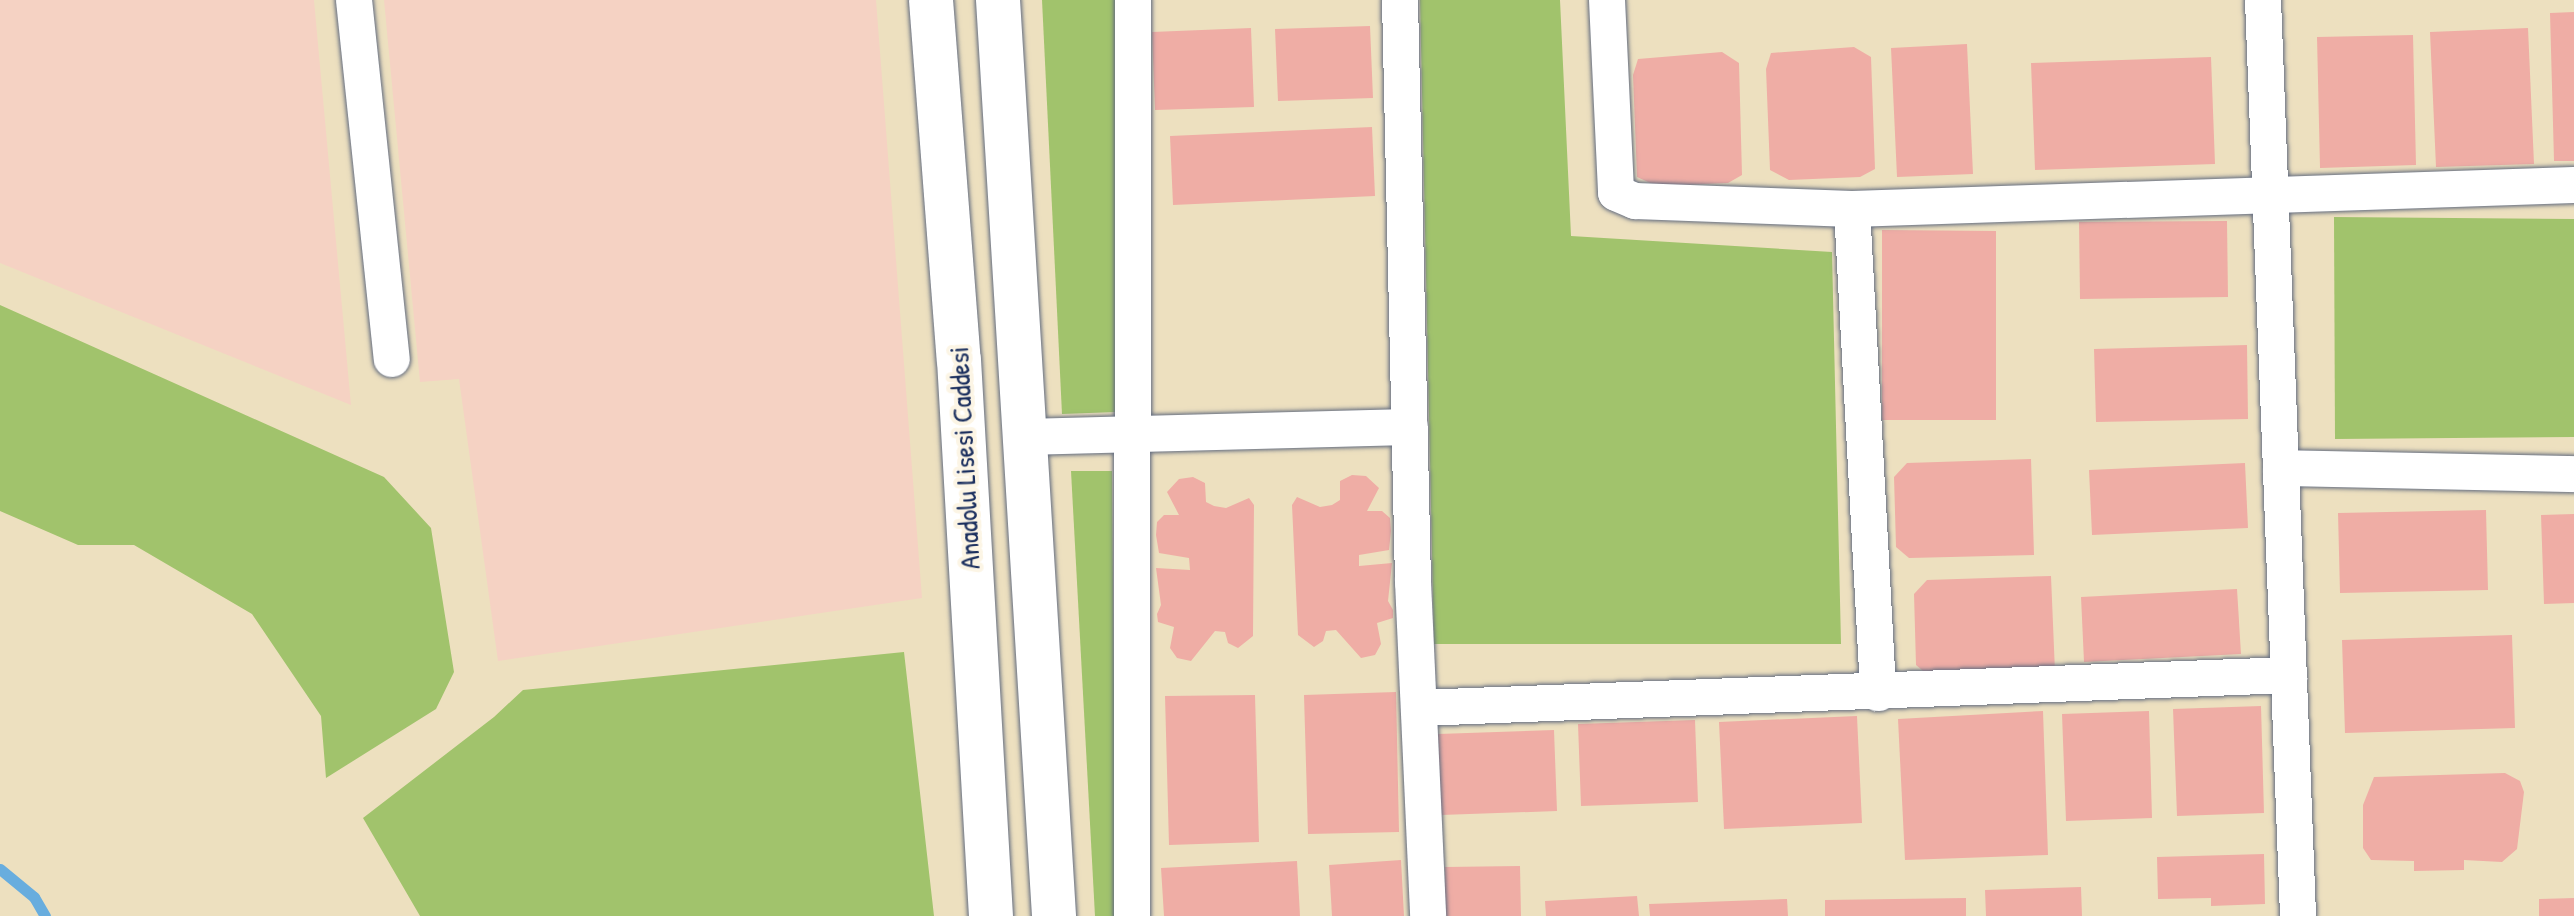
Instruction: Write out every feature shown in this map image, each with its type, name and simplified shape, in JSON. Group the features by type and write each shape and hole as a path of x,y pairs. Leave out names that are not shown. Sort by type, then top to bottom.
{"street":[{"path":"354,0 392,359"},
{"name":"Anadolu Lisesi Caddesi","path":"931,0 959,360 991,916"},
{"path":"998,0 1054,916"},
{"path":"1132,916 1133,0"},
{"path":"1400,0 1410,427 1428,916"},
{"path":"1607,0 1616,193 1635,201 1852,209 2574,185"},
{"path":"2263,0 2298,916"},
{"path":"1852,209 1878,693"},
{"path":"1023,437 1410,427"},
{"path":"2281,468 2574,474"},
{"path":"1419,708 1878,693 2289,675"}],"shaded area":[{"path":"0,0 314,0 351,405 0,263"},
{"path":"384,0 876,0 922,598 498,661 459,379 420,382"}],"green space":[{"path":"1042,0 1116,0 1116,412 1062,414"},
{"path":"1420,0 1560,0 1571,236 1832,252 1841,644 1434,644"},
{"path":"2334,217 2574,219 2574,437 2335,439"},
{"path":"0,305 384,477 431,528 454,672 436,709 326,778 321,716 252,614 134,545 78,545 0,511"},
{"path":"1071,471 1112,471 1116,916 1095,916"},
{"path":"904,652 934,916 420,916 363,818 494,717 523,690"}],"building":[{"path":"2574,12 2574,161 2554,161 2550,13"},
{"path":"1370,26 1373,98 1278,101 1275,29"},
{"path":"1251,28 1254,107 1155,110 1152,32"},
{"path":"2528,28 2534,164 2436,167 2430,32"},
{"path":"2413,35 2416,165 2320,168 2317,37"},
{"path":"1967,44 1973,174 1897,177 1891,48"},
{"path":"1854,47 1871,57 1875,169 1860,177 1789,180 1770,170 1766,69 1771,53"},
{"path":"1722,52 1739,63 1742,175 1728,183 1657,186 1637,177 1633,75 1638,59"},
{"path":"2211,57 2215,164 2035,170 2031,63"},
{"path":"1372,127 1375,196 1173,205 1170,136"},
{"path":"2227,221 2228,297 2080,299 2079,222"},
{"path":"1882,230 1996,231 1996,420 1882,420"},
{"path":"2247,345 2248,419 2096,422 2094,349"},
{"path":"2031,459 2034,555 1909,558 1896,547 1894,477 1907,463"},
{"path":"2245,463 2248,528 2092,535 2089,470"},
{"path":"1352,475 1366,476 1379,488 1367,511 1382,511 1390,518 1391,531 1389,550 1359,555 1359,566 1392,563 1388,601 1393,610 1393,618 1377,623 1381,644 1375,655 1361,658 1336,630 1326,631 1323,641 1314,647 1298,635 1292,505 1297,497 1320,507 1332,505 1340,500 1340,481"},
{"path":"1193,477 1205,483 1206,502 1214,506 1226,508 1249,498 1254,505 1253,636 1238,648 1228,643 1225,632 1215,631 1191,661 1177,658 1170,648 1174,627 1158,622 1161,605 1156,568 1190,570 1189,558 1159,553 1156,535 1157,522 1164,515 1179,515 1167,492 1179,479"},
{"path":"2486,510 2488,590 2340,593 2338,513"},
{"path":"2574,514 2574,603 2544,604 2541,515"},
{"path":"2051,576 2055,672 1929,676 1916,665 1914,594 1927,580"},
{"path":"2237,589 2241,654 2084,662 2081,597"},
{"path":"2512,635 2515,728 2345,733 2342,640"},
{"path":"1396,692 1399,832 1308,834 1304,695"},
{"path":"1255,695 1259,842 1169,845 1165,696"},
{"path":"2261,706 2264,813 2177,816 2173,709"},
{"path":"2043,711 2048,855 1905,860 1898,719"},
{"path":"2149,711 2152,818 2066,821 2062,714"},
{"path":"1857,716 1862,823 1724,829 1719,722"},
{"path":"1695,720 1698,802 1581,806 1578,724"},
{"path":"1554,730 1557,811 1441,815 1438,734"},
{"path":"2505,773 2520,781 2524,792 2517,849 2502,862 2464,860 2464,870 2414,871 2414,861 2371,860 2363,848 2363,805 2374,777"},
{"path":"2264,854 2265,904 2211,906 2211,898 2158,899 2157,857"},
{"path":"1401,860 1404,916 1332,916 1329,865"},
{"path":"1297,861 1300,916 1164,916 1161,868"},
{"path":"1520,866 1521,916 1445,916 1445,867"},
{"path":"2081,887 2082,916 1986,916 1985,890"},
{"path":"1637,896 1639,916 1546,916 1545,901"},
{"path":"1966,898 1966,916 1825,916 1825,900"},
{"path":"2574,898 2574,916 2539,916 2539,899"},
{"path":"1787,899 1788,916 1650,916 1649,904"}],"waterway":[{"path":"0,869 34,897 45,916"}]}
